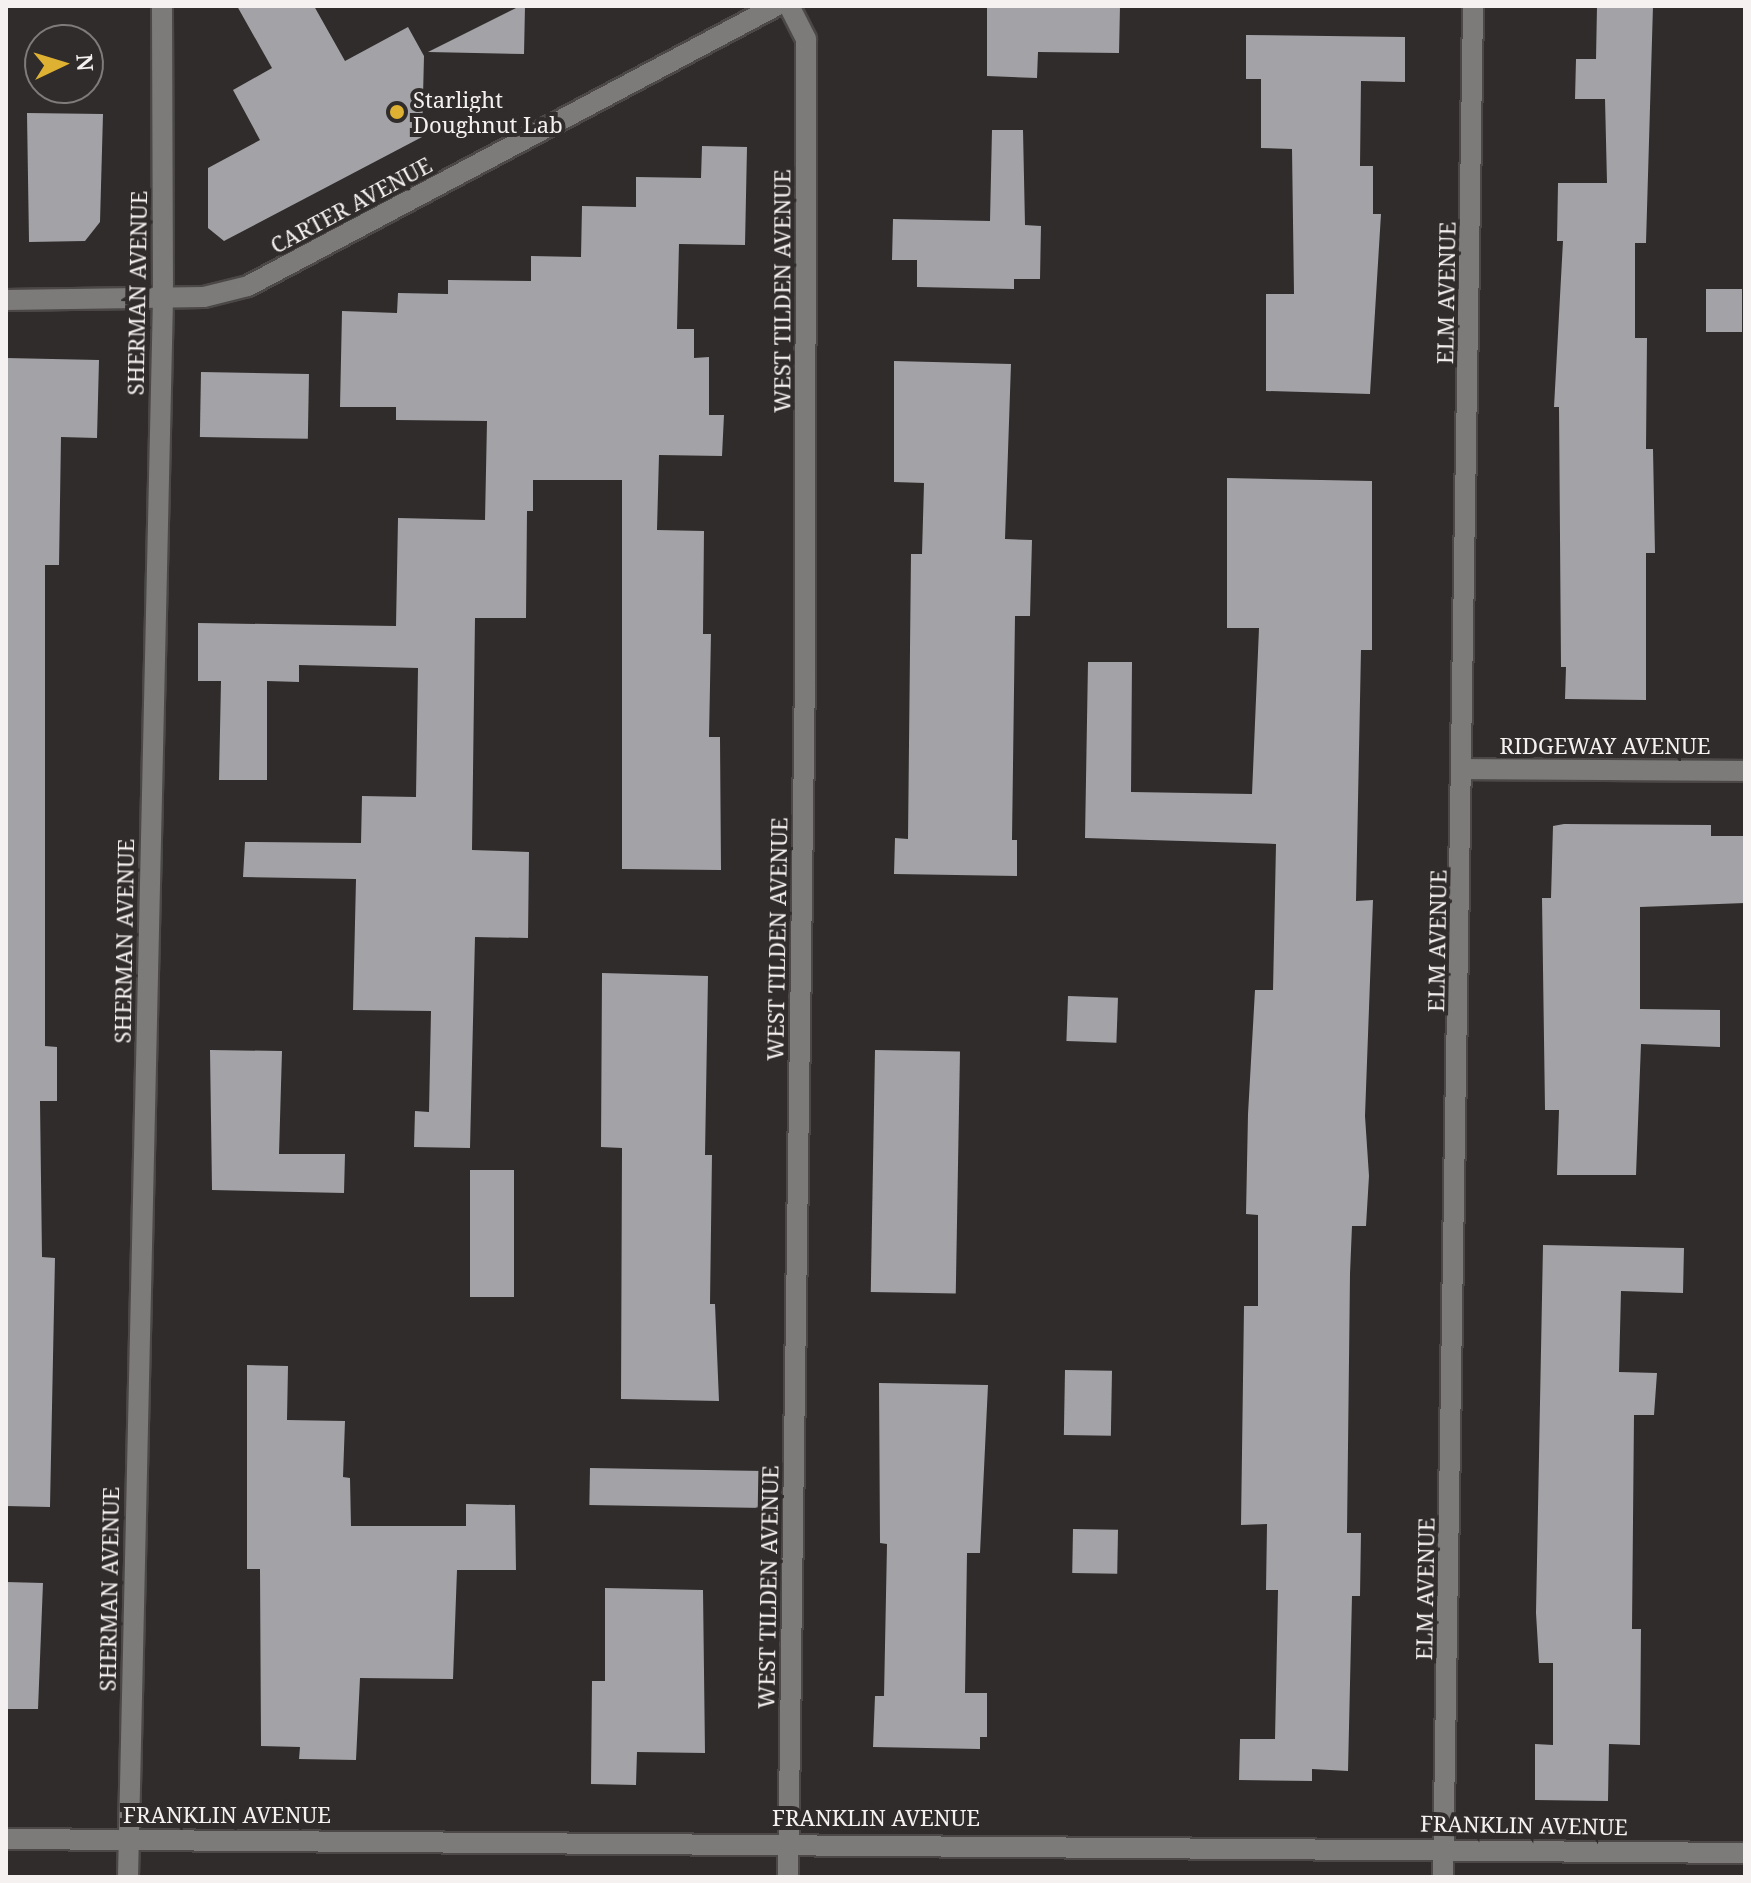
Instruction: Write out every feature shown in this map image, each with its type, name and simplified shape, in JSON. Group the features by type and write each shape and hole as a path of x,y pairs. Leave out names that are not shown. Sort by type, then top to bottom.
{"street":[{"name":"SHERMAN AVENUE","path":"128,1877 163,297 162,6"},
{"name":"CARTER AVENUE","path":"6,300 204,297 248,286 776,6"},
{"name":"WEST TILDEN AVENUE","path":"788,1877 805,677 806,71 806,39 789,6"},
{"name":"ELM AVENUE","path":"1443,1877 1464,769 1473,6"},
{"name":"RIDGEWAY AVENUE","path":"1464,769 1745,771"},
{"name":"FRANKLIN AVENUE","path":"6,1839 1444,1847 1745,1853"}],"building":[{"path":"237,6 314,6 345,61 408,27 424,56 422,137 224,241 208,228 208,168 260,140 233,90 272,68"},
{"path":"525,6 524,54 428,52"},
{"path":"987,6 1120,6 1119,53 1038,52 1037,78 987,76"},
{"path":"1597,6 1653,6 1646,243 1635,243 1635,338 1647,338 1646,449 1653,449 1655,553 1646,553 1646,700 1565,699 1566,667 1561,667 1559,407 1554,407 1563,241 1557,241 1558,183 1607,183 1605,99 1575,99 1576,59 1596,59"},
{"path":"1246,35 1405,37 1405,82 1361,81 1360,166 1373,166 1373,214 1381,214 1370,394 1266,391 1266,294 1294,294 1292,149 1261,148 1261,79 1246,79"},
{"path":"27,113 103,114 100,222 85,241 29,242"},
{"path":"992,130 1023,130 1025,225 1041,226 1040,279 1014,279 1014,289 917,287 917,260 892,260 893,219 990,221"},
{"path":"702,146 747,147 745,245 679,244 677,329 694,329 694,358 709,357 709,415 724,415 722,456 659,455 657,530 704,531 703,634 711,634 709,737 720,737 721,870 622,869 622,480 533,480 533,511 527,511 526,618 475,618 472,850 529,852 528,938 475,937 470,1148 414,1147 415,1111 429,1112 431,1011 353,1010 356,879 243,877 245,842 361,843 362,796 416,797 418,668 299,665 299,682 267,681 267,780 219,780 221,681 198,681 198,623 396,626 398,518 485,520 487,421 396,420 396,407 340,407 342,311 397,313 398,293 448,294 448,280 531,281 531,256 581,257 582,206 636,207 636,177 701,178"},
{"path":"1706,289 1742,289 1742,332 1706,332"},
{"path":"6,358 99,360 97,438 61,437 59,565 45,565 45,1046 57,1047 57,1101 40,1101 42,1257 55,1258 50,1507 6,1506"},
{"path":"894,361 1011,364 1005,539 1032,540 1030,616 1015,616 1012,840 1017,840 1017,876 894,874 895,838 908,839 911,554 922,554 924,483 894,482"},
{"path":"201,372 309,374 308,439 200,437"},
{"path":"1227,478 1372,481 1372,650 1361,650 1356,901 1373,900 1365,1116 1369,1176 1366,1226 1352,1226 1347,1533 1361,1533 1360,1596 1352,1596 1348,1771 1312,1769 1312,1781 1239,1780 1240,1739 1275,1739 1278,1590 1266,1590 1267,1524 1241,1525 1244,1306 1258,1306 1258,1215 1246,1214 1248,1114 1255,990 1273,990 1276,844 1085,838 1088,662 1132,662 1131,792 1252,794 1259,628 1227,628"},
{"path":"1711,825 1711,836 1745,836 1745,903 1640,907 1640,1009 1720,1010 1720,1047 1641,1044 1636,1175 1557,1175 1559,1110 1545,1110 1542,898 1551,898 1553,826"},
{"path":"602,973 708,976 705,1155 712,1155 710,1304 715,1304 719,1401 621,1399 622,1148 601,1147"},
{"path":"1068,996 1118,998 1116,1043 1066,1041"},
{"path":"210,1050 282,1051 279,1154 345,1154 344,1193 212,1190"},
{"path":"875,1050 960,1051 956,1293 871,1292"},
{"path":"470,1170 514,1170 514,1297 470,1297"},
{"path":"1543,1245 1684,1248 1683,1293 1621,1291 1619,1372 1657,1373 1654,1415 1634,1415 1632,1629 1641,1629 1640,1745 1609,1744 1608,1801 1535,1800 1535,1744 1553,1745 1553,1663 1539,1663 1536,1613"},
{"path":"247,1365 288,1366 287,1420 345,1421 343,1477 350,1478 351,1526 466,1526 466,1504 515,1505 516,1570 457,1570 453,1679 360,1678 356,1760 299,1759 300,1747 261,1746 260,1569 247,1569"},
{"path":"1065,1370 1112,1371 1111,1436 1064,1435"},
{"path":"879,1383 988,1385 980,1553 967,1553 965,1693 987,1693 987,1737 980,1737 980,1749 873,1747 875,1696 884,1696 887,1544 880,1543"},
{"path":"590,1468 773,1471 772,1508 589,1505"},
{"path":"1073,1529 1118,1530 1117,1574 1072,1573"},
{"path":"6,1582 43,1583 38,1709 6,1709"},
{"path":"605,1588 703,1590 705,1753 637,1752 636,1785 591,1784 592,1681 605,1681"}],"place":[{"name":"Starlight Doughnut Lab","path":"397,112"}]}
